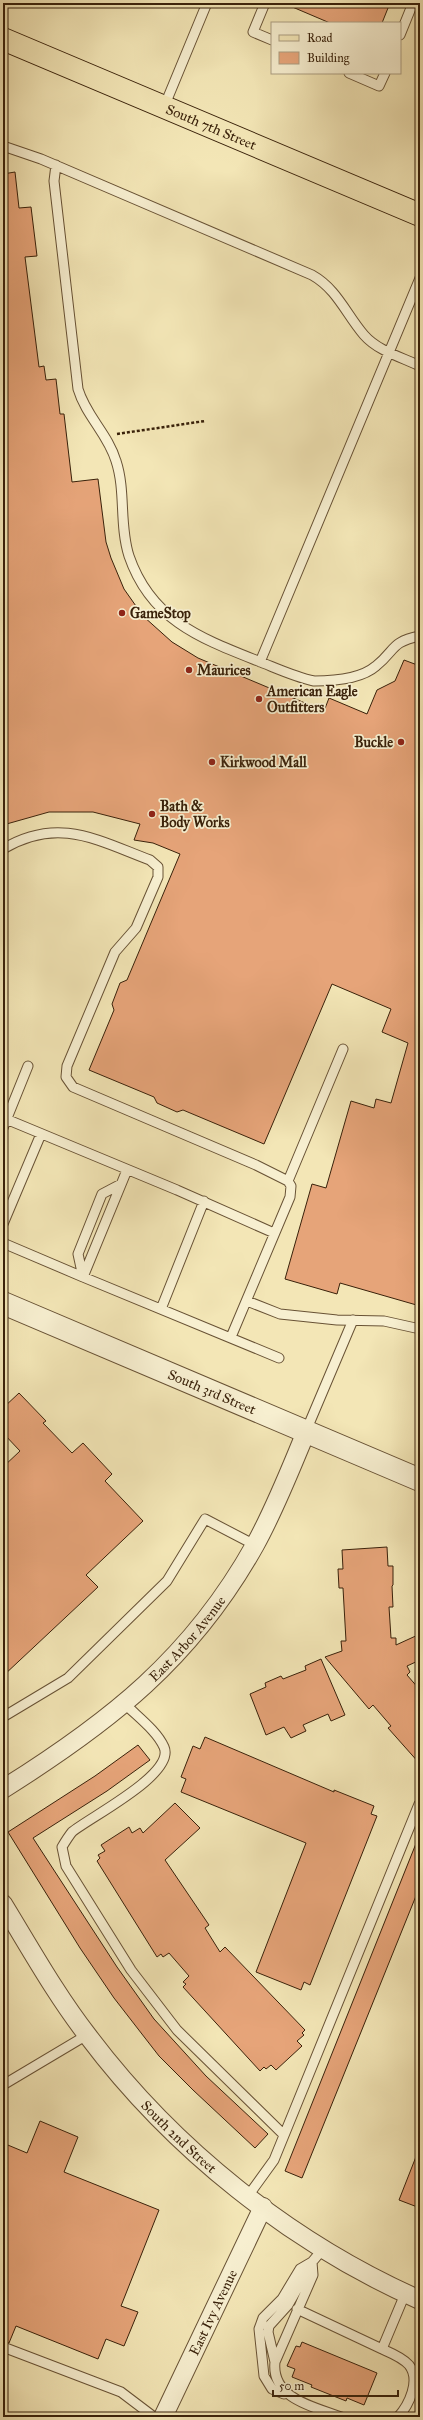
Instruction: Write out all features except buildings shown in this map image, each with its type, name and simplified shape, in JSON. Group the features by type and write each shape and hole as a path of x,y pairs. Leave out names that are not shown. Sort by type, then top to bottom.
{"main road":[{"name":"South 7th Street","path":"3,39 420,215"}],"street":[{"name":"South 3rd Street","path":"3,1303 420,1480"},
{"name":"East Arbor Avenue","path":"3,1789 75,1743 125,1704 197,1631 232,1583 255,1545 280,1493 306,1432"},
{"name":"South 2nd Street","path":"3,1904 87,2035 156,2115 197,2154 263,2207 318,2255 412,2297"},
{"name":"East Ivy Avenue","path":"163,2417 263,2207"}],"lane":[{"path":"164,107 207,3"},
{"path":"265,3 254,32 271,40"},
{"path":"401,33 413,3"},
{"path":"351,74 379,86 385,74"},
{"path":"3,146 56,165 319,279 333,292 364,334 389,352 420,366"},
{"path":"56,165 54,182 78,389 86,410 105,436 116,460 119,475 123,526 129,556 145,587 166,613 190,632 260,662 305,679 333,680 369,671 400,641 420,636"},
{"path":"260,662 420,278"},
{"path":"3,849 31,836 64,832 82,834 155,863 158,867 158,877 133,933 112,959 67,1066 66,1077 73,1087 256,1165 288,1181 291,1186 290,1197 231,1336"},
{"path":"288,1181 343,1049"},
{"path":"28,1066 5,1124 41,1134 204,1201 274,1233"},
{"path":"3,1224 41,1134"},
{"path":"82,1277 127,1170"},
{"path":"82,1277 78,1254 102,1194 121,1184"},
{"path":"161,1308 204,1201"},
{"path":"3,1243 82,1277 231,1336 279,1358"},
{"path":"247,1300 280,1314 384,1321 420,1329"},
{"path":"306,1432 353,1320"},
{"path":"3,1717 68,1678 167,1581 205,1519 255,1545"},
{"path":"125,1704 160,1739 165,1749 164,1759 151,1777 73,1832 62,1847 66,1866 131,1970 178,2030 284,2135"},
{"path":"248,2196 274,2160 419,1804"},
{"path":"3,2085 87,2035"},
{"path":"275,2362 313,2275 318,2255"},
{"path":"291,2397 277,2381 275,2362 268,2332 270,2326 288,2305 318,2255"},
{"path":"318,2255 300,2269 282,2299 263,2318 259,2329 264,2376 272,2389 341,2417"},
{"path":"382,2349 412,2297"},
{"path":"297,2309 403,2360 413,2372 413,2388 406,2405 398,2417"},
{"path":"3,2347 121,2392 154,2417"}],"path":[{"path":"105,436 205,421"}],"place":[{"name":"GameStop","path":"122,613"},
{"name":"Maurices","path":"189,670"},
{"name":"American Eagle Outfitters","path":"259,699"},
{"name":"Buckle","path":"401,742"},
{"name":"Kirkwood Mall","path":"212,762"},
{"name":"Bath & Body Works","path":"152,814"}]}
